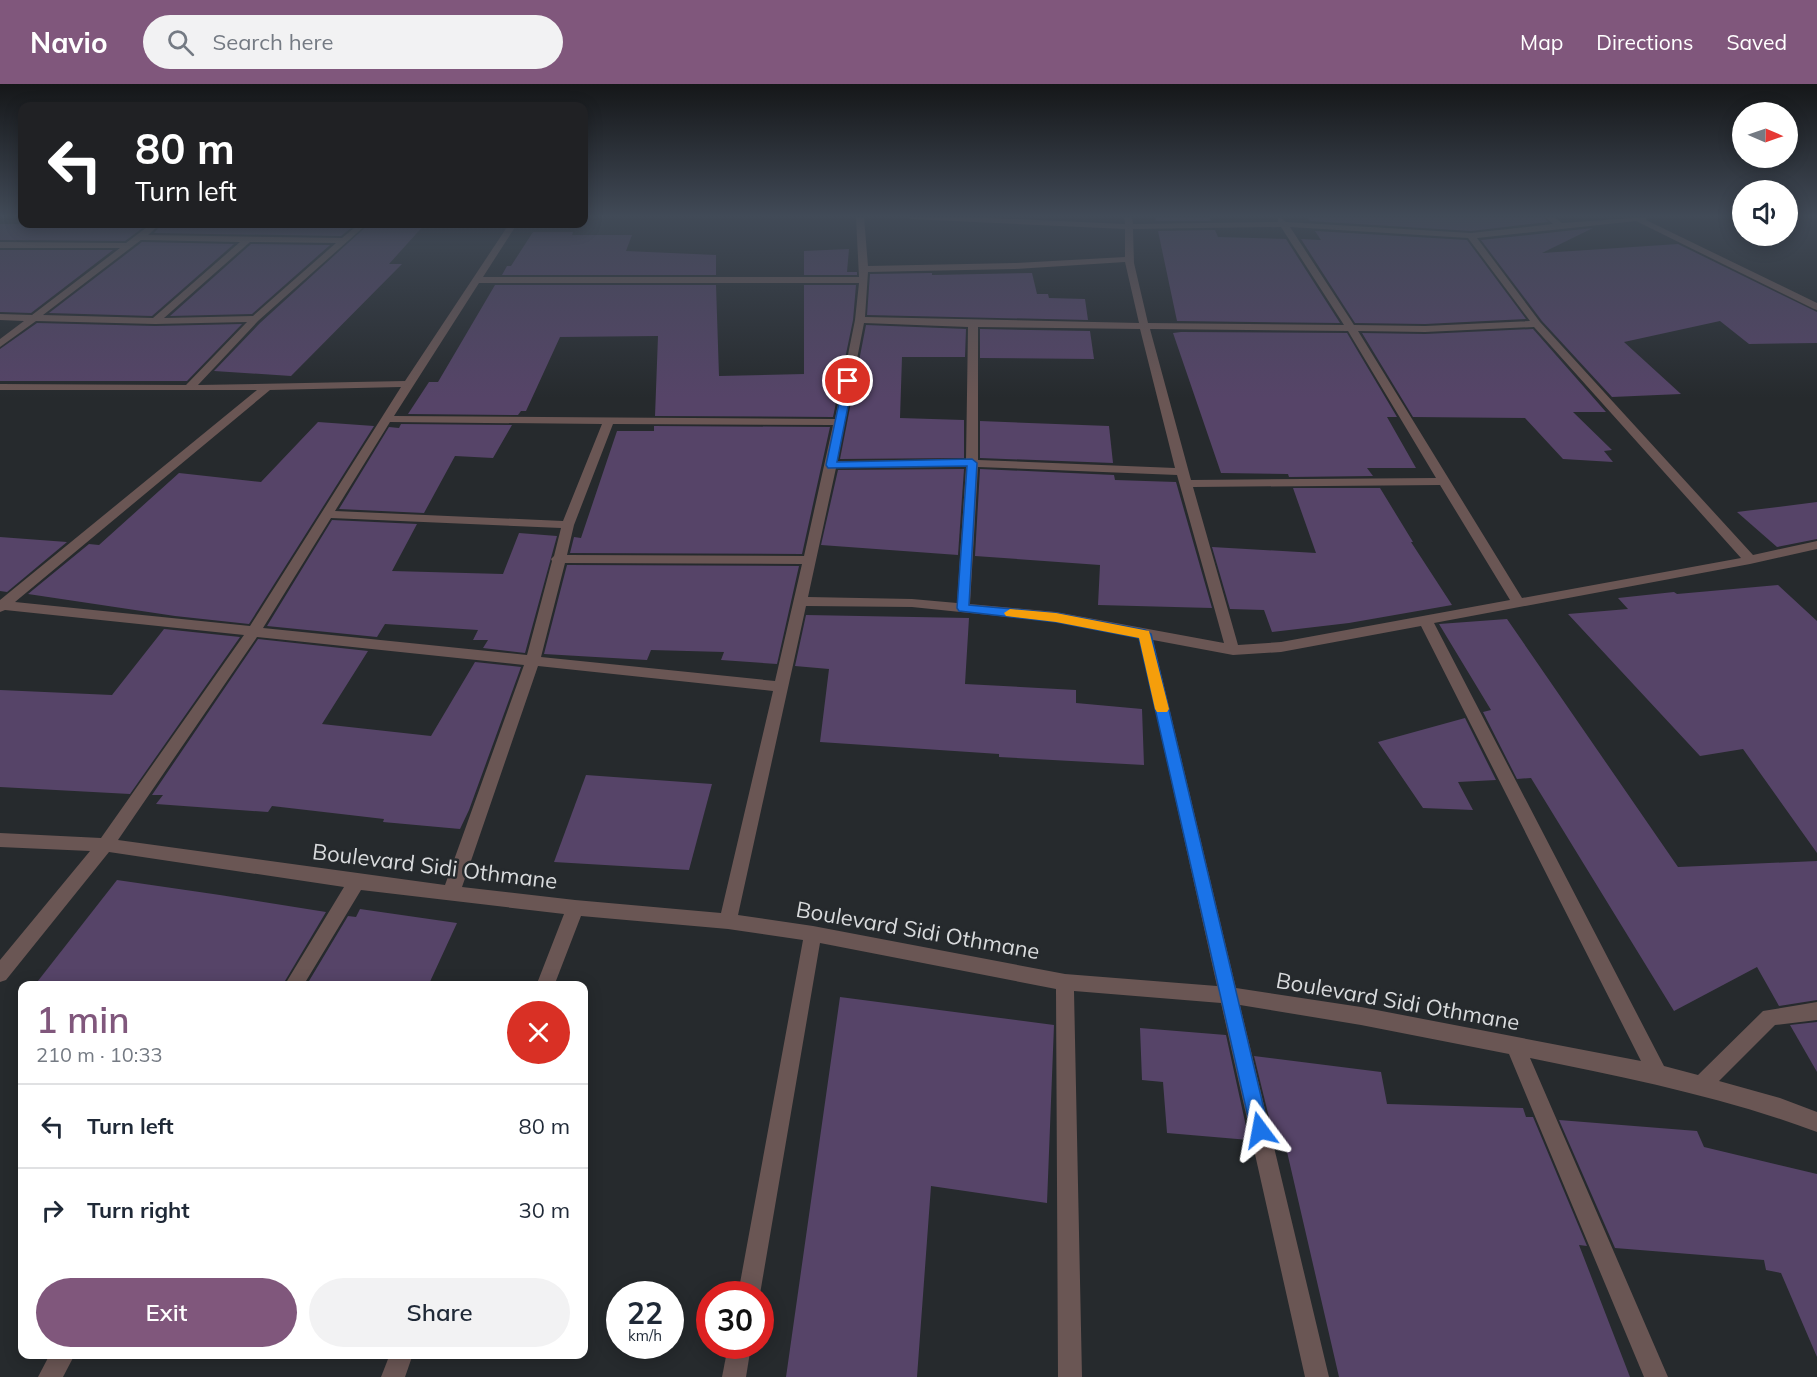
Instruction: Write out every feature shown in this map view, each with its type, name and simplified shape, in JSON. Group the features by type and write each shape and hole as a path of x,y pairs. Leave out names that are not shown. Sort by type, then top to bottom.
{"street":[{"path":"0,344 84,277"},
{"path":"155,321 204,277"},
{"path":"189,388 255,319 303,277"},
{"path":"0,974 105,845 254,631 408,384 478,277"},
{"path":"476,280 682,277"},
{"path":"728,921 831,465 860,320 864,277"},
{"path":"1133,277 1184,478 1233,650"},
{"path":"1318,277 1519,604"},
{"path":"1502,277 1537,324 1750,560"},
{"path":"1758,277 1817,307"},
{"path":"0,317 155,321 255,319"},
{"path":"860,320 1144,327 1425,329 1537,324"},
{"path":"963,608 972,463 973,324"},
{"path":"0,387 189,388 408,384"},
{"path":"1,606 268,386"},
{"path":"386,419 840,422"},
{"path":"451,893 533,660 557,559 568,525 608,422"},
{"path":"831,465 972,463 1184,478 1445,481"},
{"path":"327,514 568,525"},
{"path":"801,601 912,603 1056,617 1233,650 1281,647 1519,604 1817,546"},
{"path":"557,559 810,560"},
{"path":"1,606 782,687"},
{"path":"1425,620 1658,1074"},
{"path":"1145,634 1317,1377"},
{"name":"Boulevard Sidi Othmane","path":"0,840 105,845 357,882 575,908 728,921 813,934 1065,982 1229,994 1361,1016 1658,1074 1780,1108 1817,1122"},
{"path":"296,981 357,882"},
{"path":"547,981 575,908"},
{"path":"751,1281 813,934"},
{"path":"1065,982 1070,1377"},
{"path":"1701,1086 1770,1017 1817,1011"},
{"path":"1516,1047 1656,1377"},
{"path":"50,1377 61,1359"},
{"path":"393,1377 400,1359"},
{"path":"734,1377 737,1359"}],"building":[{"path":"0,277 77,277 31,313 0,312"},
{"path":"96,277 196,277 152,316 49,313"},
{"path":"213,277 293,277 252,314 170,316"},
{"path":"310,277 389,277 291,376 214,371 260,323"},
{"path":"870,277 1033,277 1037,294 1048,294 1049,298 1085,299 1088,320 867,315"},
{"path":"1168,277 1311,277 1340,323 1177,321"},
{"path":"1326,277 1495,277 1526,319 1425,324 1355,323"},
{"path":"1509,277 1746,277 1817,312 1817,343 1749,344 1720,321 1624,342 1681,394 1612,397 1542,321"},
{"path":"495,285 716,285 719,376 804,374 804,285 856,285 853,320 833,417 655,416 658,336 560,337 526,411 521,411 518,415 408,414 429,382 438,382"},
{"path":"37,323 155,326 242,324 187,381 0,381 0,349"},
{"path":"866,325 966,329 965,357 902,357 900,418 964,420 964,458 840,459"},
{"path":"980,329 1090,331 1094,359 980,358"},
{"path":"1533,329 1606,412 1573,412 1612,450 1604,451 1613,462 1563,459 1525,418 1413,417 1362,333 1425,334"},
{"path":"1173,333 1347,333 1397,417 1387,417 1416,468 1367,468 1373,476 1289,477 1288,474 1221,473"},
{"path":"980,421 1109,426 1113,463 980,458"},
{"path":"318,422 374,426 249,624 175,616 28,594 89,544 99,545 179,473 261,482"},
{"path":"401,424 512,425 493,458 455,456 424,513 339,509 389,427 399,428"},
{"path":"654,426 830,427 802,554 570,553 574,537 581,538 617,431 654,431"},
{"path":"964,469 958,555 821,545 838,470"},
{"path":"980,469 1114,475 1115,480 1176,482 1212,608 1098,605 1100,565 975,556"},
{"path":"1293,488 1380,488 1413,542 1411,542 1452,605 1349,623 1272,632 1264,610 1230,609 1212,547 1316,553"},
{"path":"1817,502 1817,539 1777,547 1737,512"},
{"path":"332,520 417,524 392,571 503,574 519,533 557,536 525,653 483,648 488,640 473,640 478,630 385,624 377,637 267,626"},
{"path":"0,537 67,542 7,592 0,591"},
{"path":"567,565 799,566 777,664 721,660 724,652 651,650 647,660 544,654"},
{"path":"1778,585 1817,621 1817,853 1743,749 1700,756 1568,614 1628,609 1618,598"},
{"path":"806,615 969,618 965,684 1076,690 1076,703 1142,709 1144,765 999,757 999,754 820,742 829,669 795,666"},
{"path":"1507,619 1678,867 1817,861 1817,1000 1779,1006 1757,967 1674,1011 1531,778 1517,779 1483,712 1491,710 1439,624"},
{"path":"164,629 240,637 130,794 0,787 0,690 112,695"},
{"path":"258,639 368,651 322,724 431,736 475,662 521,667 460,829 383,822 384,819 272,806 268,812 156,804 163,795 152,795"},
{"path":"1465,718 1496,780 1458,782 1473,810 1423,808 1378,742"},
{"path":"586,775 712,784 689,870 554,862"},
{"path":"117,880 326,912 285,981 38,981"},
{"path":"360,909 457,923 430,981 309,981 348,916 356,917"},
{"path":"840,997 1054,1025 1047,1203 931,1186 917,1377 786,1377"},
{"path":"1817,1022 1817,1072 1790,1025"},
{"path":"1140,1028 1226,1035 1249,1140 1167,1133 1163,1082 1142,1080"},
{"path":"1254,1056 1381,1072 1387,1104 1523,1108 1526,1117 1533,1117 1587,1246 1579,1245 1630,1377 1339,1377 1285,1143 1275,1142"},
{"path":"1559,1120 1697,1131 1704,1147 1817,1174 1817,1357 1781,1273 1766,1270 1764,1260 1615,1248"}],"slow traffic":[{"path":"1010,613 1056,617 1145,634 1162,709"}],"route":[{"path":"848,381 831,465 972,463 963,608 1056,617 1145,634 1260,1130"}]}
